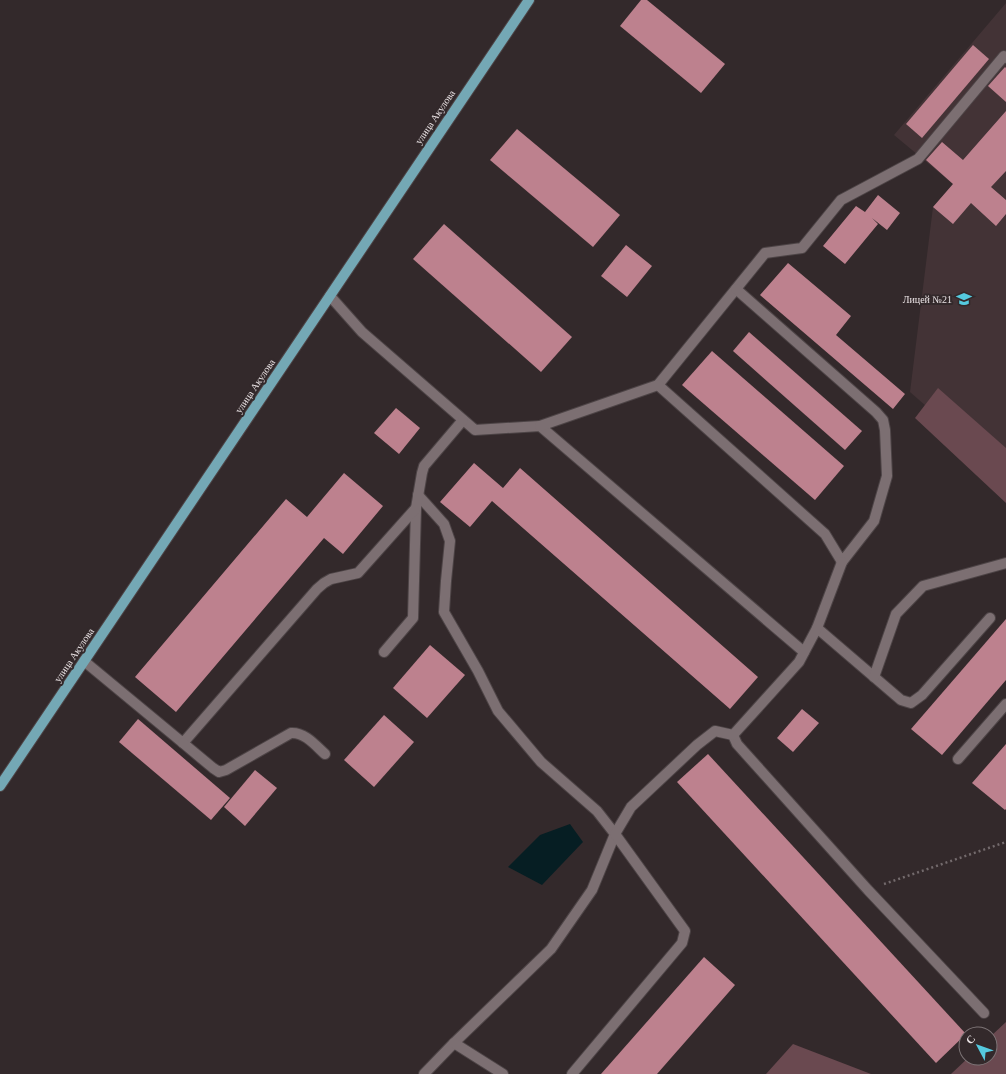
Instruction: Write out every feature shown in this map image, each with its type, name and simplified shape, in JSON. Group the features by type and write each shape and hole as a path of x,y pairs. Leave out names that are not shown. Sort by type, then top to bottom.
{"main road":[{"name":"улица Акулова","path":"0,786 529,0"}],"lane":[{"path":"330,296 362,332 475,430 540,426 658,385 765,253 802,248 841,200 918,159 1004,56 1006,58"},
{"path":"733,735 799,662 817,628 842,562 874,521 887,476 885,430 883,420 736,289"},
{"path":"658,385 825,534 842,562"},
{"path":"384,652 413,618 416,508 424,466 463,420"},
{"path":"540,426 804,652"},
{"path":"418,495 444,524 450,541 444,612 478,671 498,711 541,762 597,811 686,931 682,943 572,1074"},
{"path":"183,743 317,589 332,579 358,572 416,508"},
{"path":"874,677 896,614 923,586 1006,563"},
{"path":"817,628 901,700 911,703 922,696 990,618"},
{"path":"84,661 218,772 226,770 291,733 297,732 303,735 325,754"},
{"path":"958,759 1006,704"},
{"path":"424,1074 551,949 592,890 615,834 631,808 697,745 715,731 733,735"},
{"path":"733,735 737,744 868,890 984,1013"},
{"path":"454,1044 503,1074"}],"path":[{"path":"868,890 1006,842"}],"shaded area":[{"name":"Лицей №21","path":"1006,3 1006,476 910,392 933,207 953,184 894,135"},
{"path":"938,388 1006,448 1006,503 915,418"},
{"path":"1006,1022 1006,1074 951,1074 960,1066 998,1066 998,1030"},
{"path":"793,1044 871,1074 766,1074"}],"water":[{"path":"570,824 583,842 542,885 508,867 540,835"}],"building":[{"path":"641,0 647,0 725,64 701,93 620,26"},
{"path":"973,45 989,59 922,138 906,124"},
{"path":"1005,67 1006,68 1006,102 988,86"},
{"path":"1006,111 1006,171 991,187 1006,200 1006,214 996,226 971,203 953,224 933,207 953,184 926,160 942,142 963,160"},
{"path":"517,129 620,215 593,247 490,160"},
{"path":"878,195 900,213 887,230 872,218 878,224 845,264 823,246 856,206 865,212"},
{"path":"444,224 572,337 541,372 413,259"},
{"path":"626,245 652,266 627,297 601,276"},
{"path":"788,263 851,316 836,335 905,394 893,409 760,295"},
{"path":"749,332 862,431 845,450 733,351"},
{"path":"712,351 844,466 815,500 682,385"},
{"path":"396,408 420,428 399,454 374,433"},
{"path":"474,463 503,488 520,468 758,677 730,709 492,501 470,527 440,502"},
{"path":"344,473 383,506 343,554 324,538 176,712 135,677 286,499 307,517"},
{"path":"1006,619 1006,680 942,755 911,729"},
{"path":"430,645 465,675 427,718 393,688"},
{"path":"802,709 819,723 793,752 777,738"},
{"path":"384,715 414,742 374,787 344,760"},
{"path":"138,719 230,798 211,820 119,742"},
{"path":"1006,744 1006,809 1005,810 972,783"},
{"path":"708,754 959,1026 958,1042 936,1063 677,782"},
{"path":"255,770 277,788 245,826 224,807"},
{"path":"704,957 735,985 657,1074 601,1074"}],"place":[{"name":"Лицей №21","path":"964,299"}]}
